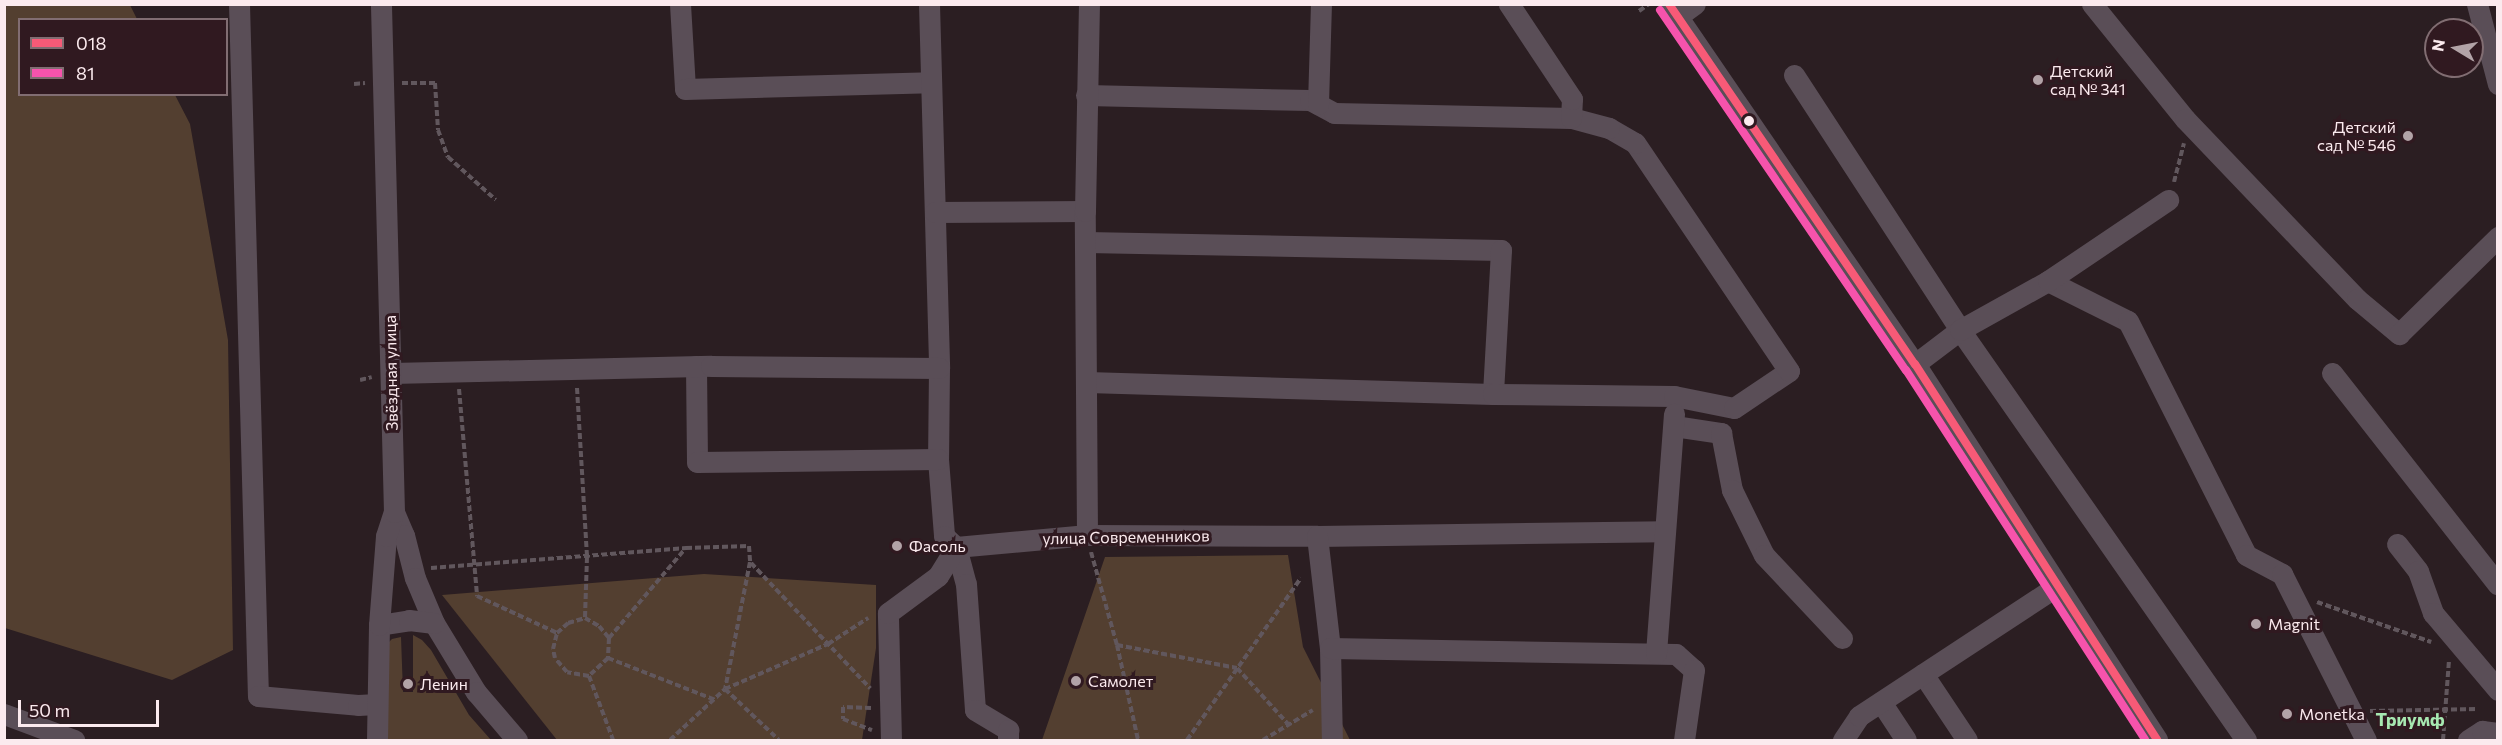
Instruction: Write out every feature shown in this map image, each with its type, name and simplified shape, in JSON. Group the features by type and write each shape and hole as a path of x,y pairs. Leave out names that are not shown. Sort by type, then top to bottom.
{"street":[{"path":"239,4 258,696 358,705 377,704"},
{"name":"Звёздная улица","path":"377,741 379,625 386,536 394,512 381,4"},
{"path":"680,4 685,88 930,82"},
{"path":"929,4 939,368 938,459 944,536 956,547 966,584 975,710 1008,730 1008,741"},
{"path":"1087,535 1088,382 1084,211 1089,4"},
{"path":"1318,104 1321,4"},
{"path":"1509,4 1572,99 1571,118"},
{"path":"1695,4 1673,11 1915,364 2157,741"},
{"path":"2092,4 2186,119 2357,299 2399,334 2498,237"},
{"path":"2477,4 2497,82"},
{"path":"1794,75 1960,330 2246,741"},
{"path":"1086,95 1310,100 1334,113 1571,118 1609,128 1635,143 1789,371 1734,408 1674,396 1493,394 1088,382"},
{"path":"1915,364 1960,330 2048,281 2168,200"},
{"path":"935,212 1084,211"},
{"path":"1086,242 1501,250 1493,394"},
{"path":"2048,281 2128,321 2246,555 2282,574 2366,741"},
{"path":"392,373 696,366 939,368"},
{"path":"696,366 697,462 938,459"},
{"path":"2332,373 2498,585"},
{"path":"1656,653 1674,426 1674,396"},
{"path":"1674,426 1721,433 1732,490 1764,555 1842,638"},
{"path":"394,512 404,535 415,578 434,623 476,692 517,741"},
{"name":"улица Современников","path":"956,547 1087,535 1318,544 1664,531"},
{"path":"1318,544 1330,648 1332,741"},
{"path":"2397,544 2418,571 2433,613 2451,641 2493,684"},
{"path":"887,737 890,710 888,613 938,576 956,547"},
{"path":"1843,741 1859,716 2057,586"},
{"path":"379,625 409,620 434,623"},
{"path":"1330,648 1676,654 1694,670 1684,741"},
{"path":"1923,674 1967,741"},
{"path":"1881,702 1906,741"},
{"path":"4,714 74,741"}],"path":[{"path":"1640,11 1649,4"},
{"path":"354,84 435,83 438,130 448,157 496,200"},
{"path":"2168,200 2178,171 2186,133 2186,119"},
{"path":"360,380 392,373"},
{"path":"458,382 472,565 477,596 557,633"},
{"path":"576,383 587,557 585,618"},
{"path":"1087,535 1118,645 1138,741"},
{"path":"1187,741 1318,544"},
{"path":"427,569 686,548 749,546 750,562 725,688"},
{"path":"589,676 608,658 609,639 686,548"},
{"path":"750,562 890,710"},
{"path":"2294,594 2451,641 2443,741"},
{"path":"670,741 725,688 828,644 880,611 888,613"},
{"path":"589,676 567,672 555,658 554,640 557,633 568,622 585,618 599,626 609,639"},
{"path":"1118,645 1237,668 1287,724"},
{"path":"608,658 715,700"},
{"path":"589,676 613,741"},
{"path":"2483,735 2477,690 2493,684"},
{"path":"725,688 779,741"},
{"path":"1263,741 1287,724 1332,700"},
{"path":"887,737 843,719 843,706 890,710"},
{"path":"2352,711 2478,709"}],"shaded area":[{"path":"4,5 130,5 136,18 18,18 18,96 176,96 190,124 228,340 233,650 172,680 5,628"},
{"path":"1288,555 1303,647 1350,740 1042,740 1105,557"},
{"path":"704,574 876,585 876,648 862,740 557,740 442,595"},
{"path":"413,635 422,640 431,650 469,715 491,740 384,740 384,647 392,639 401,637 403,692 413,692"}],"transit line":[{"name":"018","path":"1669,4 1915,364 2157,740"},
{"name":"81","path":"1660,10 1906,370 2145,740"}],"place":[{"name":"Детский сад № 341","path":"2038,80"},
{"name":"Детский сад № 546","path":"2408,136"},
{"name":"Фасоль","path":"897,546"},
{"name":"Magnit","path":"2256,624"},
{"name":"Самолет","path":"1076,681"},
{"name":"Ленин","path":"408,684"},
{"name":"Monetka","path":"2287,714"}],"district":[{"name":"Триумф","path":"2410,719"}]}
